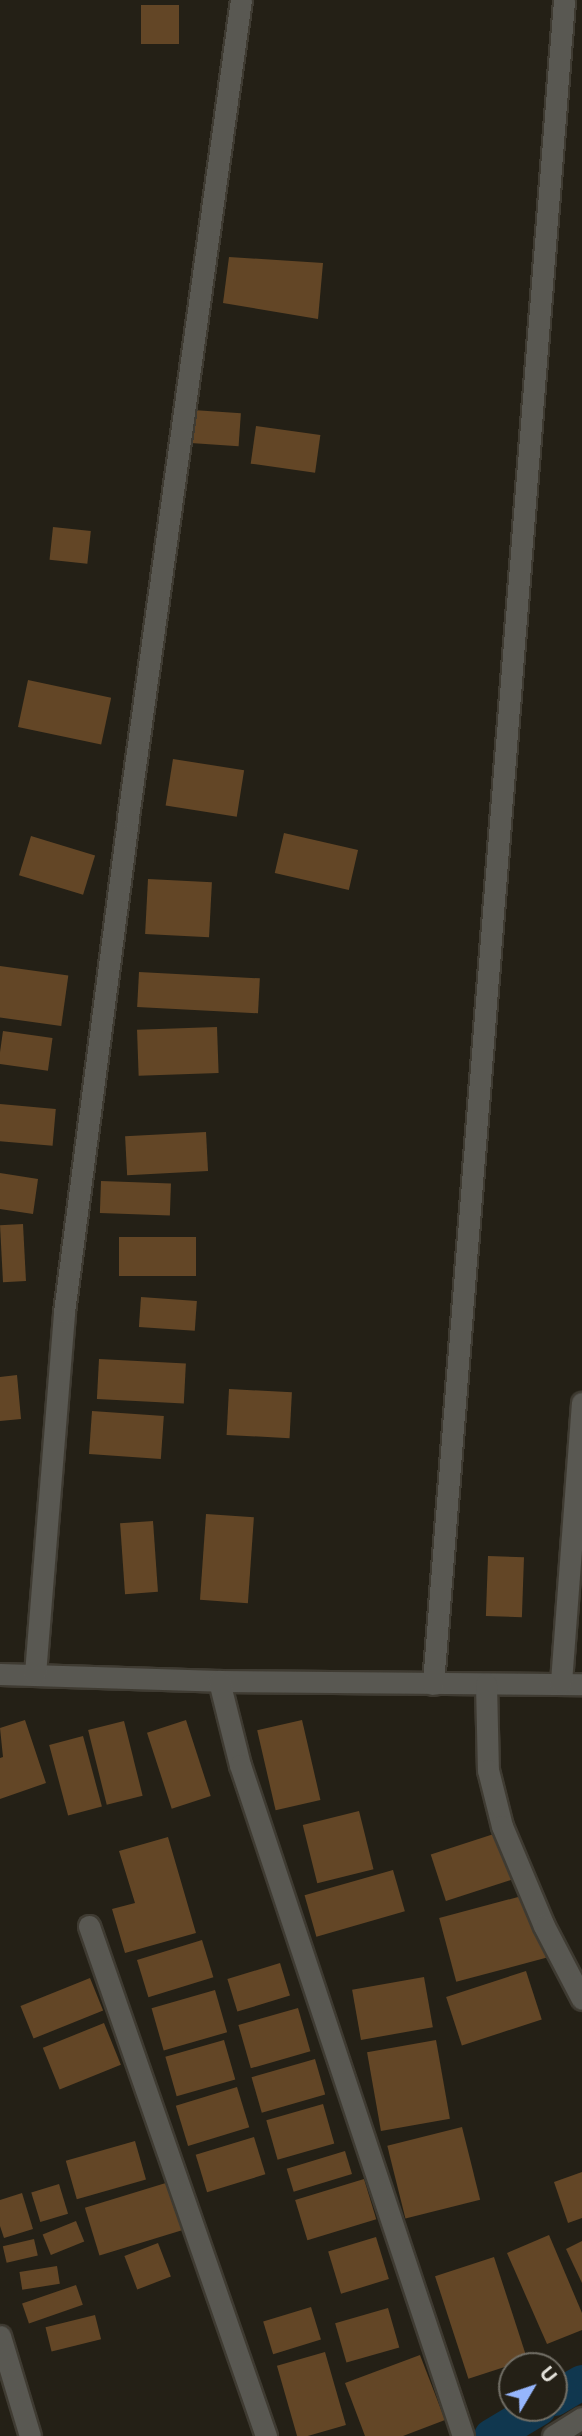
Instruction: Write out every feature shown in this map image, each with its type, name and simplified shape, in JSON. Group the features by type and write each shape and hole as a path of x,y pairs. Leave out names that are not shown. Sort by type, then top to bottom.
{"street":[{"path":"35,1674 64,1312 128,817 242,0"},
{"path":"433,1684 564,0"},
{"path":"0,1674 219,1681 571,1683 582,1402"},
{"path":"219,1681 240,1765 461,2432"},
{"path":"486,1684 488,1770 502,1826 544,1926 582,1999"},
{"path":"89,1926 266,2436"},
{"path":"0,2336 30,2436"},
{"path":"553,2436 582,2418"}],"building":[{"path":"141,5 179,5 179,44 141,44"},
{"path":"229,257 323,263 318,319 223,303"},
{"path":"193,410 241,413 239,446 191,443"},
{"path":"256,426 320,435 315,473 251,464"},
{"path":"53,527 91,531 87,564 50,560"},
{"path":"28,680 111,698 101,745 18,727"},
{"path":"173,759 244,770 237,817 166,805"},
{"path":"284,833 358,850 349,890 275,873"},
{"path":"31,836 95,856 83,895 19,875"},
{"path":"148,879 212,882 209,937 145,934"},
{"path":"0,966 68,976 61,1026 0,1018"},
{"path":"139,972 260,978 258,1013 137,1007"},
{"path":"217,1027 219,1073 139,1076 137,1030"},
{"path":"3,1031 53,1038 48,1071 0,1064"},
{"path":"0,1104 56,1109 53,1146 0,1141"},
{"path":"206,1132 208,1171 127,1175 125,1136"},
{"path":"0,1173 38,1179 33,1214 0,1209"},
{"path":"101,1181 171,1183 170,1215 100,1213"},
{"path":"23,1224 26,1281 3,1282 0,1225"},
{"path":"119,1237 196,1237 196,1276 119,1276"},
{"path":"141,1297 197,1301 195,1331 139,1327"},
{"path":"99,1359 186,1364 184,1403 97,1399"},
{"path":"17,1375 21,1419 0,1421 0,1377"},
{"path":"229,1389 292,1392 290,1438 227,1435"},
{"path":"92,1411 164,1416 161,1459 89,1454"},
{"path":"206,1514 254,1517 248,1603 200,1600"},
{"path":"153,1521 158,1592 125,1594 120,1523"},
{"path":"488,1556 524,1557 522,1617 486,1616"},
{"path":"25,1720 46,1783 0,1799 0,1758 3,1757 0,1728"},
{"path":"186,1720 211,1796 172,1809 147,1733"},
{"path":"302,1720 320,1800 276,1810 257,1730"},
{"path":"124,1721 143,1796 107,1805 88,1730"},
{"path":"83,1736 102,1807 68,1816 49,1745"},
{"path":"359,1811 374,1869 317,1883 303,1825"},
{"path":"503,1831 518,1878 446,1901 431,1854"},
{"path":"168,1837 196,1933 125,1953 112,1909 135,1903 119,1851"},
{"path":"393,1870 405,1911 316,1937 305,1895"},
{"path":"529,1894 546,1958 456,1982 439,1918"},
{"path":"202,1940 213,1977 148,1997 137,1960"},
{"path":"280,1963 290,1996 237,2012 227,1979"},
{"path":"526,1971 542,2020 462,2045 446,1997"},
{"path":"424,1977 433,2027 361,2040 352,1990"},
{"path":"90,1978 103,2010 34,2039 20,2006"},
{"path":"215,1990 227,2032 164,2050 152,2008"},
{"path":"298,2008 310,2051 251,2068 238,2025"},
{"path":"104,2023 121,2065 60,2089 43,2048"},
{"path":"224,2040 235,2079 177,2096 165,2057"},
{"path":"436,2040 450,2119 381,2131 367,2052"},
{"path":"315,2059 325,2095 262,2113 252,2077"},
{"path":"237,2087 249,2127 188,2146 176,2106"},
{"path":"323,2104 334,2143 278,2160 266,2120"},
{"path":"462,2127 480,2200 405,2218 387,2146"},
{"path":"254,2137 265,2174 207,2192 196,2155"},
{"path":"135,2141 146,2179 77,2199 66,2161"},
{"path":"345,2151 352,2174 294,2192 287,2169"},
{"path":"582,2172 582,2218 568,2223 554,2182"},
{"path":"364,2179 376,2219 307,2240 295,2200"},
{"path":"169,2182 184,2230 99,2256 85,2208"},
{"path":"59,2184 68,2214 40,2222 31,2192"},
{"path":"22,2193 33,2229 4,2238 0,2226 0,2200"},
{"path":"76,2221 84,2241 51,2255 43,2234"},
{"path":"549,2235 582,2313 582,2330 547,2344 507,2253"},
{"path":"376,2237 389,2279 341,2294 328,2252"},
{"path":"34,2239 38,2256 7,2263 3,2246"},
{"path":"582,2241 582,2283 566,2249"},
{"path":"158,2243 171,2277 137,2290 124,2256"},
{"path":"494,2257 525,2352 498,2352 498,2369 468,2379 435,2276"},
{"path":"57,2266 60,2284 22,2290 19,2272"},
{"path":"76,2285 83,2305 29,2323 22,2304"},
{"path":"311,2307 321,2340 273,2354 263,2322"},
{"path":"388,2308 399,2347 346,2363 335,2323"},
{"path":"95,2315 101,2339 52,2352 46,2327"},
{"path":"325,2352 346,2425 308,2436 297,2436 277,2366"},
{"path":"420,2355 445,2420 403,2436 365,2436 345,2383"}],"waterway":[{"path":"568,2390 582,2382"},
{"path":"491,2436 514,2422"}]}
